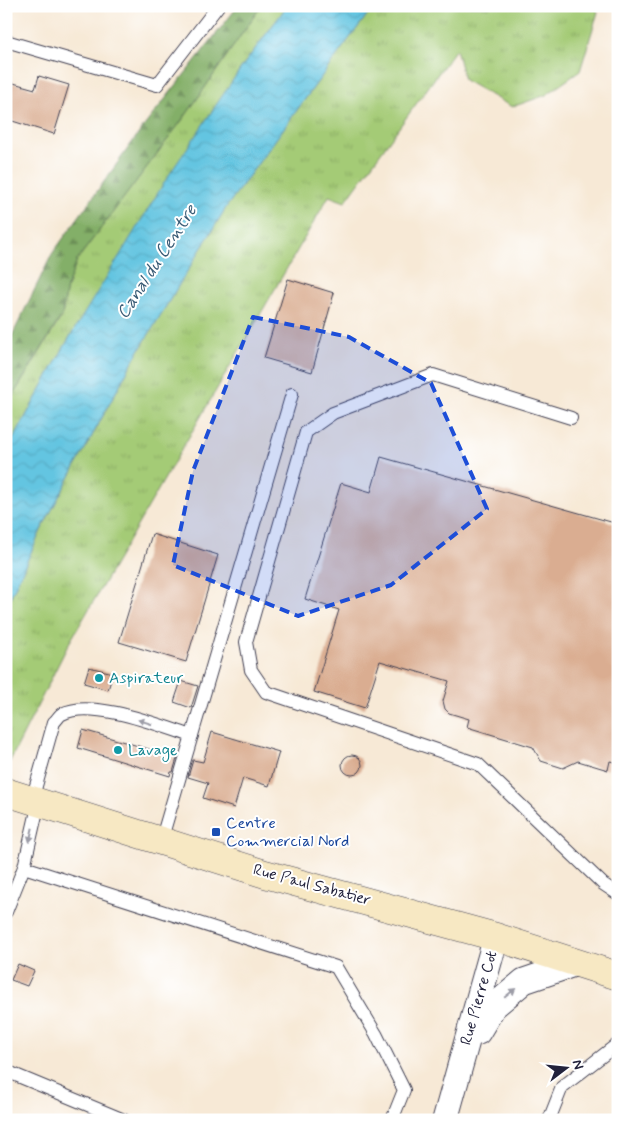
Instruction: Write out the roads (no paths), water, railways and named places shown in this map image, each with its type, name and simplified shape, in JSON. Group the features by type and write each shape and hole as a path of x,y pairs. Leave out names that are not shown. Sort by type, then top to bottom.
{"main road":[{"name":"Rue Paul Sabatier","path":"6,792 265,874 496,937 618,976"}],"street":[{"name":"Rue Pierre Cot","path":"445,1120 496,937"},
{"name":"Rue Pierre Cot","path":"462,1060 493,1007 524,982 577,963"}],"lane":[{"path":"6,41 156,85 218,6"},
{"path":"570,418 433,375 333,412 306,432 246,642 251,670 266,692 478,764 603,884 618,894"},
{"path":"161,841 292,394"},
{"path":"6,912 24,868 35,801 54,722 61,714 76,710 108,710 192,736"},
{"path":"24,868 336,967 376,1034 404,1090 392,1120"},
{"path":"549,1120 562,1087 615,1046 618,1046"},
{"path":"6,1071 124,1120"}],"water":[{"name":"Canal du Centre","path":"287,6 374,6 227,206 135,357 43,526 6,607 6,452 68,340 167,178 241,68"}],"place":[{"name":"Aspirateur","path":"99,678"},
{"name":"Lavage","path":"118,750"},
{"name":"Centre Commercial Nord","path":"216,832"}]}
